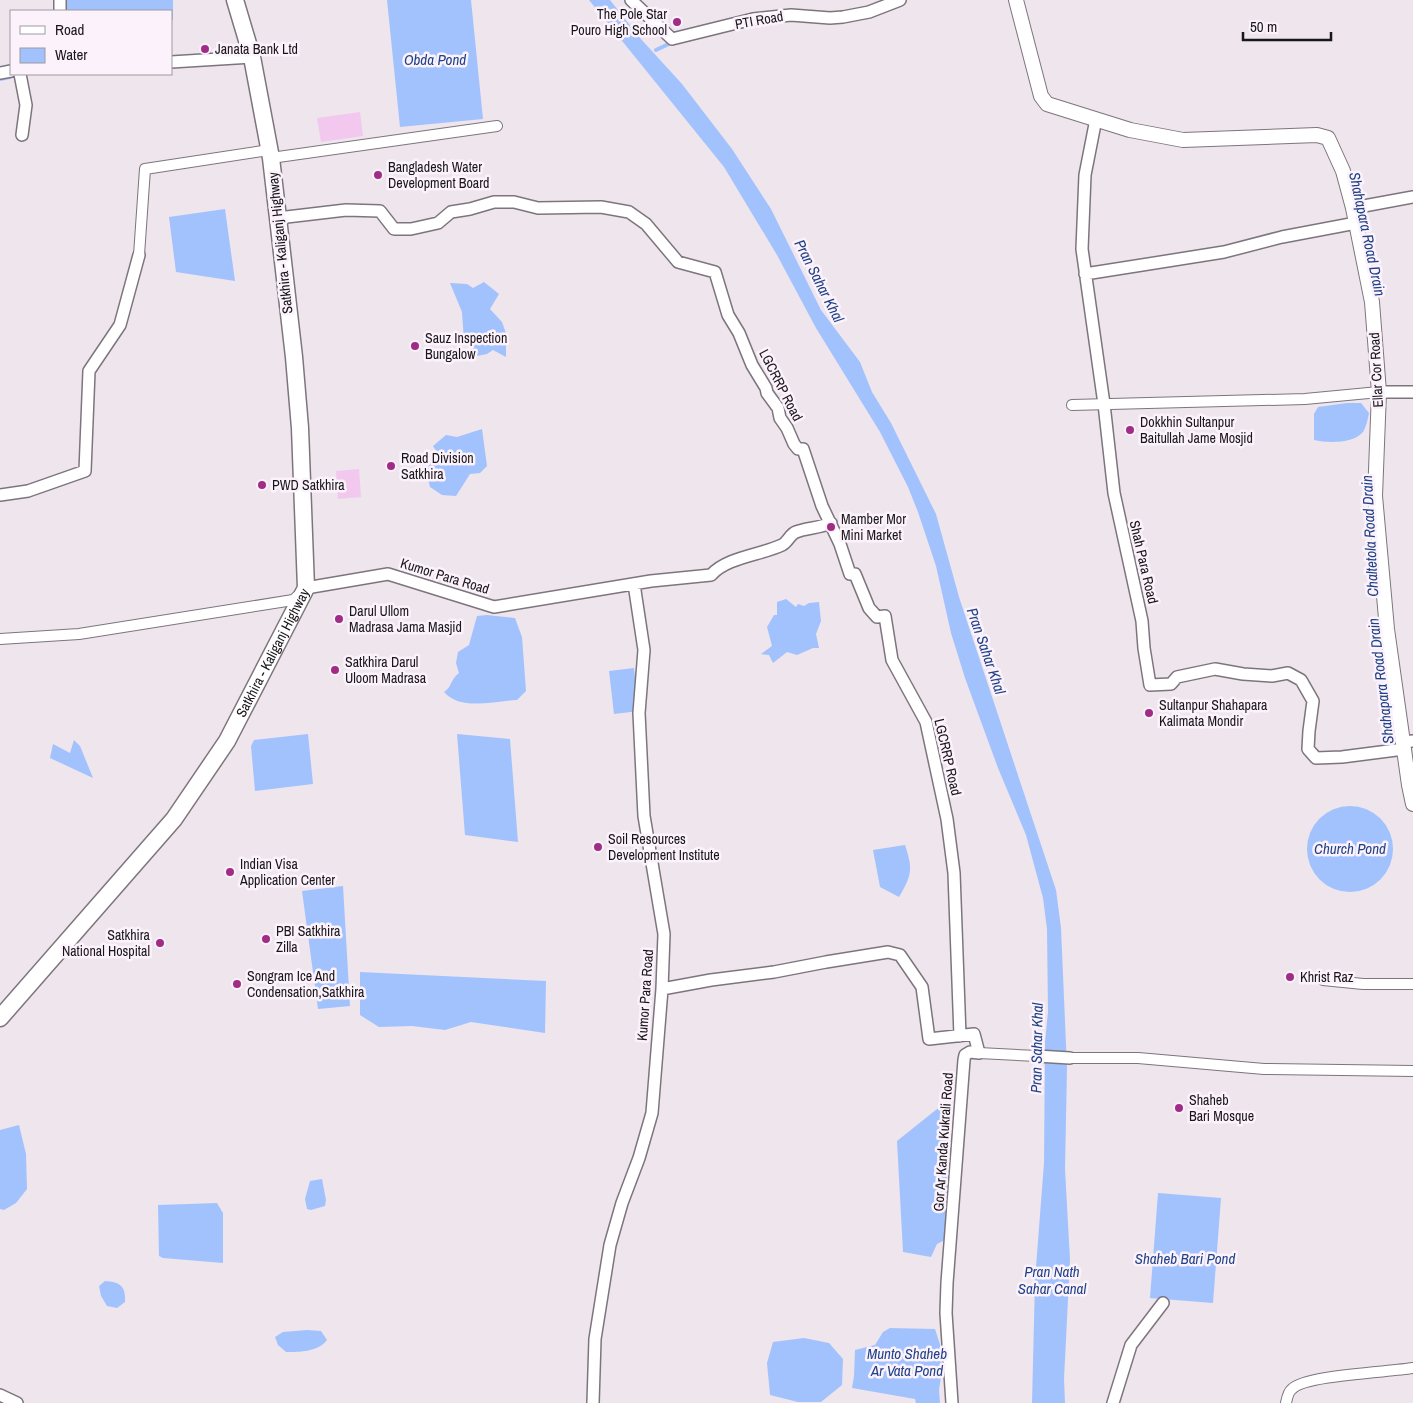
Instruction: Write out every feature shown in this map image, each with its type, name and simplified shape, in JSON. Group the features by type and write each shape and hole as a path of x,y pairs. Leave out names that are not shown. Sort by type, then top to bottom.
{"highway":[{"name":"Satkhira - Kaliganj Highway","path":"0,1018 174,819 227,741 306,588 300,428 278,218 270,154 252,57 235,0"}],"main road":[{"path":"1016,0 1041,96 1046,104 1096,119"},
{"name":"Ellar Cor Road","path":"1096,119 1130,130 1183,140 1316,135 1328,138 1343,172 1353,208 1372,302 1379,392 1375,496 1387,629 1406,744 1413,804"}],"street":[{"name":"PTI Road","path":"631,0 672,39 753,19 791,14 830,18 843,17 869,12 900,0"},
{"path":"172,62 252,57"},
{"path":"20,75 26,106 22,135"},
{"name":"Shah Para Road","path":"1096,119 1085,175 1082,249 1104,404 1114,493 1142,621 1150,685 1170,684 1176,677 1215,669 1243,674 1272,676 1288,673 1301,680 1313,701 1308,749 1316,758 1342,757 1406,744"},
{"path":"0,495 28,491 85,471 90,371 120,325 139,255 145,169 497,126"},
{"path":"1353,208 1413,198"},
{"name":"LGCRRP Road","path":"278,218 346,210 380,211 394,230 412,229 438,223 451,212 494,202 514,202 538,208 601,207 629,212 646,224 678,262 715,272 728,315 739,333 752,365 766,388 767,394 778,408 780,418 794,444 798,449 803,450 822,506 840,544 850,574 855,574 868,608 877,617 885,616 892,660 926,722 947,819 954,873 960,1036"},
{"path":"1085,274 1224,252 1282,237 1356,223"},
{"path":"1072,405 1305,399 1379,392 1413,392"},
{"name":"Kumor Para Road","path":"306,588 388,574 494,607 634,584 711,575 717,568 784,544 798,531 831,523"},
{"name":"Kumor Para Road","path":"593,1403 595,1339 610,1245 652,1114 662,990 664,934 644,816 639,713 644,650 634,584"},
{"path":"0,639 78,634 293,600 306,588"},
{"path":"662,990 711,980 774,972 888,952 900,955 922,987 929,1039 974,1034 979,1053 1070,1058 1138,1058 1264,1069 1413,1071"},
{"path":"1323,980 1363,984 1413,984"},
{"name":"Gor Ar Kanda Kukrali Road","path":"952,1403 946,1313 958,1131 965,1055 970,1052 979,1053"},
{"path":"1113,1403 1131,1346 1163,1303"},
{"path":"1286,1403 1292,1388 1310,1380 1413,1368"},
{"path":"0,1396 17,1403"}],"shaded area":[{"path":"360,112 363,136 321,142 317,118"},
{"path":"359,469 361,497 338,499 336,471"}],"water":[{"path":"65,0 173,0 173,20 172,10 66,10"},
{"name":"Obda Pond","path":"387,0 471,0 483,119 400,127"},
{"name":"Pran Nath Sahar Canal","path":"589,0 610,0 640,38 682,84 732,149 771,209 821,310 860,362 872,392 891,423 936,514 959,597 1056,890 1061,928 1067,1068 1065,1169 1070,1260 1064,1379 1065,1403 1032,1403 1035,1280 1044,1163 1045,1042 1048,1012 1047,929 1043,898 1026,835 998,768 965,678 951,633 936,566 918,512 908,487 880,432 816,328 777,255 724,167"},
{"path":"225,209 235,281 176,272 169,217"},
{"path":"484,282 499,294 490,309 502,322 509,342 506,346 506,357 493,350 487,354 477,356 472,347 471,338 464,341 462,312 450,283 467,284 473,288"},
{"path":"1361,403 1369,413 1363,432 1359,436 1347,441 1326,442 1314,440 1314,414 1318,407"},
{"path":"482,429 487,466 480,473 470,474 456,496 442,495 430,487 426,471 437,452 433,446 446,435 457,437"},
{"path":"786,599 796,607 798,604 804,606 809,603 819,602 821,621 816,634 819,648 813,648 797,655 787,652 773,663 769,655 761,654 772,646 767,627 774,615 777,615 777,602"},
{"path":"487,615 515,618 522,637 526,691 517,700 478,704 451,698 444,692 459,673 456,663 458,652 469,645 477,616"},
{"path":"634,668 639,711 614,714 609,671"},
{"path":"308,734 313,784 255,791 251,746 254,740"},
{"path":"457,734 510,739 518,842 465,835"},
{"path":"74,740 80,746 93,778 50,758 53,744 70,753"},
{"name":"Church Pond","path":"1350,806 1366,809 1374,813 1386,825 1390,833 1393,849 1390,865 1386,873 1374,885 1366,889 1350,892 1334,889 1326,885 1314,873 1310,865 1307,849 1310,833 1314,825 1326,813 1334,809"},
{"path":"905,845 910,872 907,883 899,897 880,887 873,850"},
{"path":"343,886 350,1006 318,1009 302,891"},
{"path":"360,972 546,981 545,1033 471,1022 445,1030 412,1026 379,1027 360,1015"},
{"path":"947,1101 947,1239 937,1244 931,1257 903,1252 897,1141"},
{"path":"19,1125 26,1154 27,1189 16,1203 4,1210 0,1209 0,1130"},
{"path":"322,1179 326,1200 325,1206 311,1210 307,1209 305,1199 310,1181"},
{"name":"Shaheb Bari Pond","path":"1158,1193 1221,1198 1213,1303 1150,1298"},
{"path":"217,1203 223,1213 223,1263 163,1258 159,1256 158,1205"},
{"path":"105,1281 115,1282 123,1289 125,1302 117,1308 107,1306 101,1296 99,1286"},
{"name":"Munto Shaheb Ar Vata Pond","path":"890,1328 935,1329 944,1357 939,1390 940,1403 916,1403 915,1399 852,1388 855,1350 875,1345 883,1332"},
{"path":"321,1331 327,1340 314,1349 286,1352 278,1345 275,1337 283,1332"},
{"path":"804,1338 829,1343 843,1359 842,1385 821,1402 798,1402 770,1395 767,1363 773,1342"}],"waterway":[{"path":"656,50 673,42"},
{"path":"0,79 10,77"}],"place":[{"name":"The Pole Star Pouro High School","path":"677,22"},
{"name":"Janata Bank Ltd","path":"205,49"},
{"name":"Bangladesh Water Development Board","path":"378,175"},
{"name":"Sauz Inspection Bungalow","path":"415,346"},
{"name":"Dokkhin Sultanpur Baitullah Jame Mosjid","path":"1130,430"},
{"name":"Road Division Satkhira","path":"391,466"},
{"name":"PWD Satkhira","path":"262,485"},
{"name":"Mamber Mor Mini Market","path":"831,527"},
{"name":"Darul Ullom Madrasa Jama Masjid","path":"339,619"},
{"name":"Satkhira Darul Uloom Madrasa","path":"335,670"},
{"name":"Sultanpur Shahapara Kalimata Mondir","path":"1149,713"},
{"name":"Soil Resources Development Institute","path":"598,847"},
{"name":"Indian Visa Application Center","path":"230,872"},
{"name":"PBI Satkhira Zilla","path":"266,939"},
{"name":"Satkhira National Hospital","path":"160,943"},
{"name":"Khrist Raz","path":"1290,977"},
{"name":"Songram Ice And Condensation,Satkhira","path":"237,984"},
{"name":"Shaheb Bari Mosque","path":"1179,1108"}],"water label":[{"name":"Shahapara Road Drain","path":"1367,234"},
{"name":"Pran Sahar Khal","path":"819,281"},
{"name":"Chaltetola Road Drain","path":"1370,536"},
{"name":"Pran Sahar Khal","path":"986,651"},
{"name":"Shahapara Road Drain","path":"1381,681"},
{"name":"Pran Sahar Khal","path":"1037,1048"}]}
